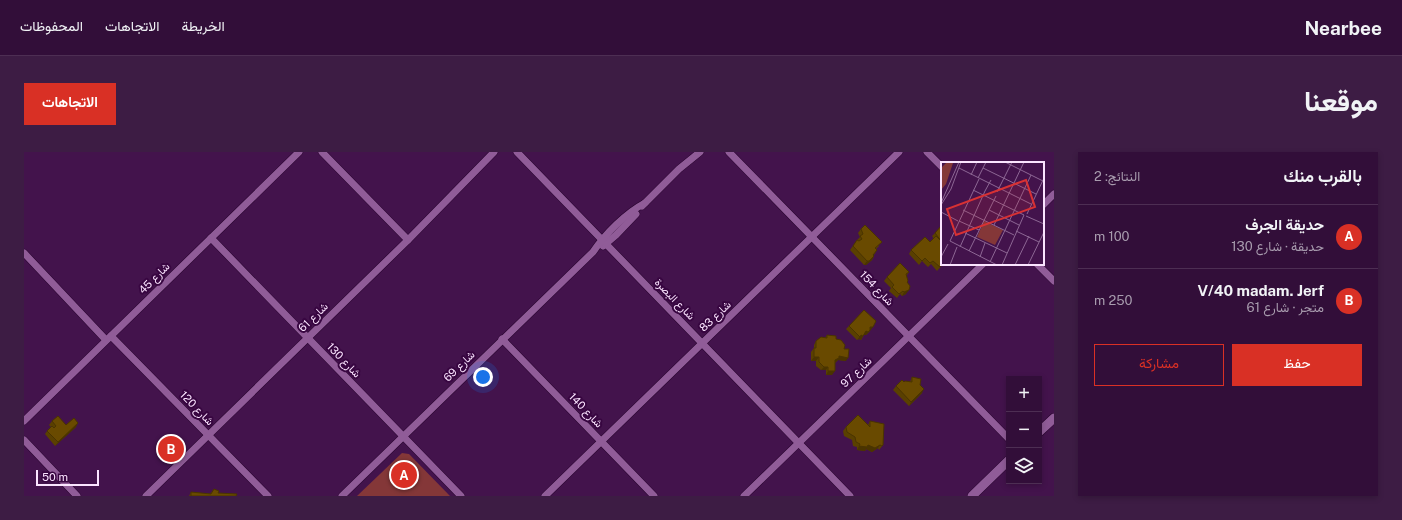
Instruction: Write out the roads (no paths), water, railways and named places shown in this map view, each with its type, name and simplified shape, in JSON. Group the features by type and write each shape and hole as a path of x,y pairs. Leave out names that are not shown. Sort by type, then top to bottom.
{"street":[{"name":"شارع 45","path":"24,421 300,152"},
{"path":"322,152 408,240"},
{"name":"شارع 61","path":"146,496 408,240 494,152"},
{"name":"شارع البصرة","path":"517,152 850,496"},
{"name":"شارع 69","path":"342,496 502,339 604,242 634,210 645,203 679,169 693,152"},
{"name":"شارع 69","path":"679,169 700,152"},
{"name":"شارع 154","path":"730,152 1006,436"},
{"name":"شارع 83","path":"545,496 899,152"},
{"path":"927,152 941,166"},
{"path":"1044,204 1054,194"},
{"name":"شارع 130","path":"211,238 461,496"},
{"name":"شارع 120","path":"24,253 268,496"},
{"name":"شارع 97","path":"744,496 981,265"},
{"path":"1038,265 1054,281"},
{"name":"شارع 140","path":"502,339 654,496"},
{"path":"1042,429 1054,418"},
{"path":"24,440 77,496"},
{"path":"972,496 1006,463"}],"place":[{"name":"V/40 madam. Jerf","path":"171,449"},
{"name":"حديقة الجرف","path":"404,475"}]}
